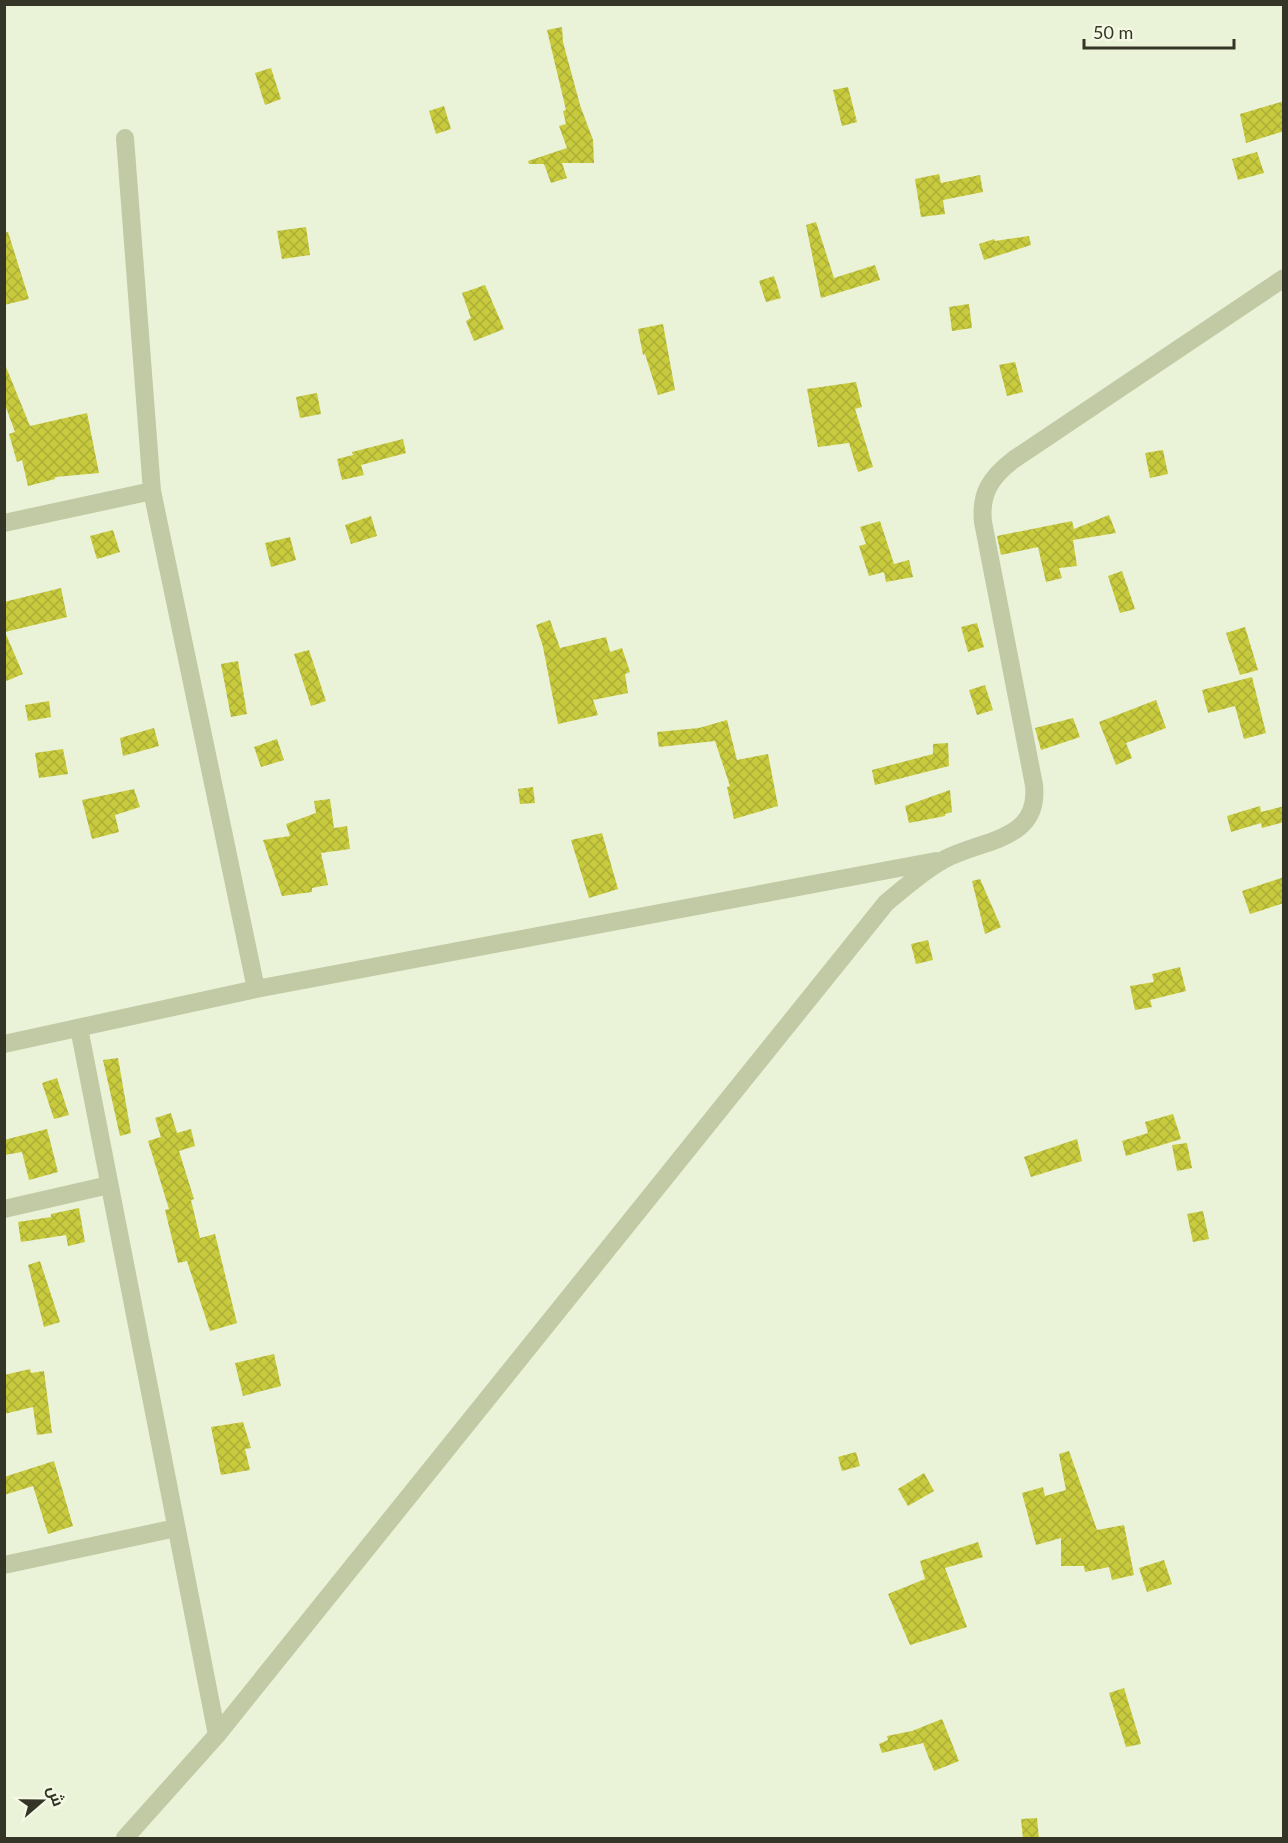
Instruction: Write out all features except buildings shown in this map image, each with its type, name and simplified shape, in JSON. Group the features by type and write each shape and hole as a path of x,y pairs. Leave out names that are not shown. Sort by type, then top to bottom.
{"street":[{"path":"125,138 152,491 256,989"},
{"path":"125,1839 217,1735 886,903 914,879 945,860 1015,832 1030,816 1034,807 1034,785 983,522 982,506 991,479 1022,454 1284,278"},
{"path":"4,523 152,491"},
{"path":"4,1044 256,989 945,860"},
{"path":"78,1028 217,1735"},
{"path":"4,1209 109,1185"},
{"path":"4,1565 176,1528"}]}
